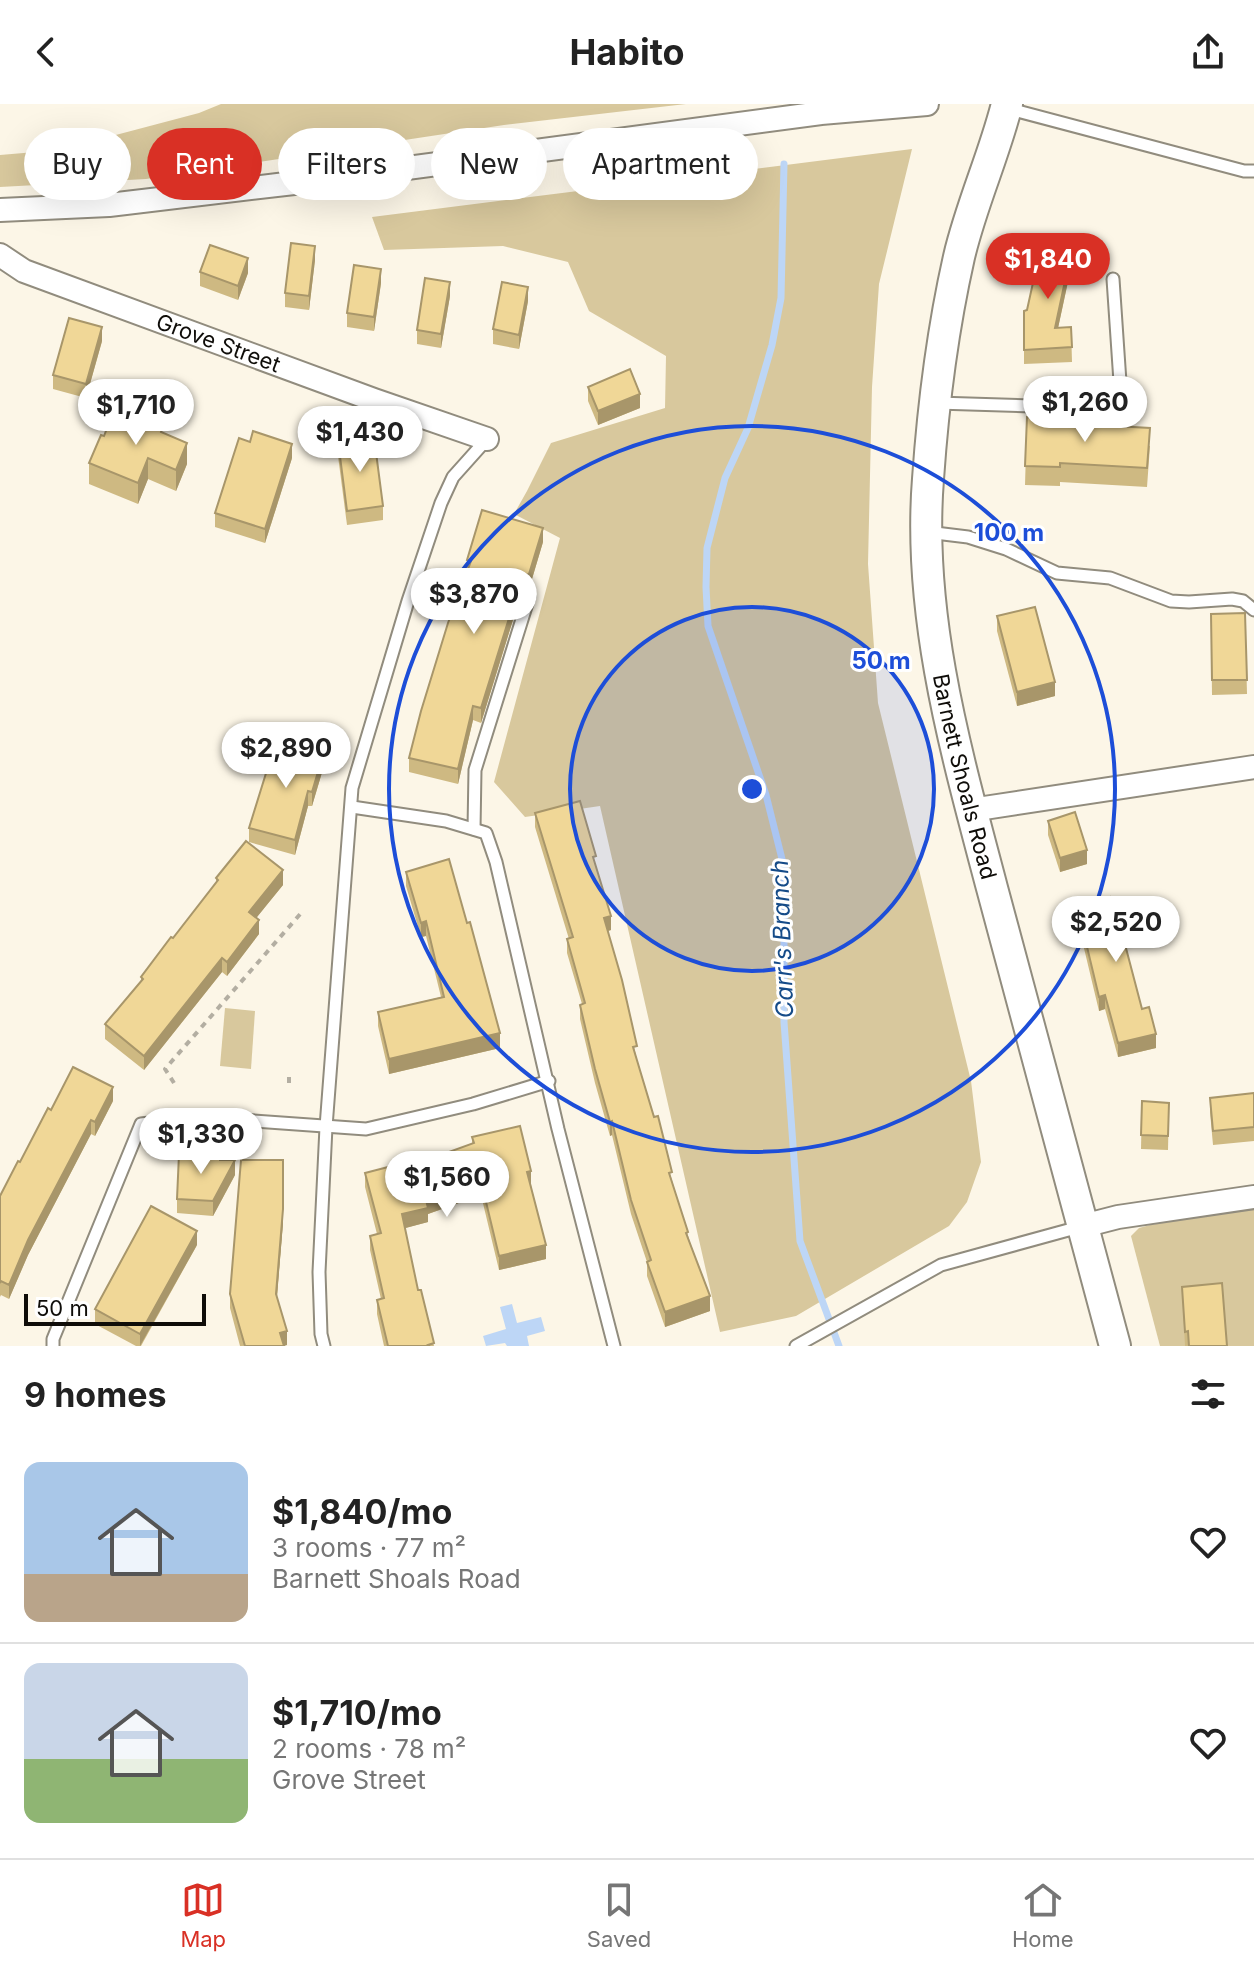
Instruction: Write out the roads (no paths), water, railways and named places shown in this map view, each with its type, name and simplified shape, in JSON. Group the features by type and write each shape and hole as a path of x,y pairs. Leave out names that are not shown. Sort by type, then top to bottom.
{"main road":[{"name":"Barnett Shoals Road","path":"1000,105 960,255 946,326 927,480 928,578 941,681 971,810 1115,1346"}],"street":[{"path":"0,210 109,205 821,113 927,104"},
{"name":"Grove Street","path":"0,255 24,271 487,439"},
{"path":"971,810 1254,767"},
{"path":"1083,1226 1118,1217 1254,1197"}],"lane":[{"path":"1000,105 1244,171 1254,171"},
{"path":"936,403 1092,408 1115,402 1120,382 1113,279"},
{"path":"324,1346 319,1272 326,1127 352,788 441,503 453,477 487,439"},
{"path":"927,532 968,537 1006,549 1057,573 1110,578 1171,601 1232,599 1243,601 1254,610"},
{"path":"474,829 475,770 529,597"},
{"path":"352,807 446,821 486,833 496,862 558,1129 614,1346"},
{"path":"53,1346 53,1339 141,1124 200,1117 366,1129 473,1104 549,1081"},
{"path":"796,1346 941,1265 1083,1226"}],"water":[{"path":"512,1304 517,1323 541,1317 545,1331 527,1336 529,1346 507,1346 505,1343 486,1346 483,1336 506,1329 500,1307"}],"waterway":[{"name":"Carr's Branch","path":"784,164 781,298 772,345 748,428 725,478 707,548 706,587 708,626 766,795 784,867 784,1022 800,1241 839,1346"}]}
